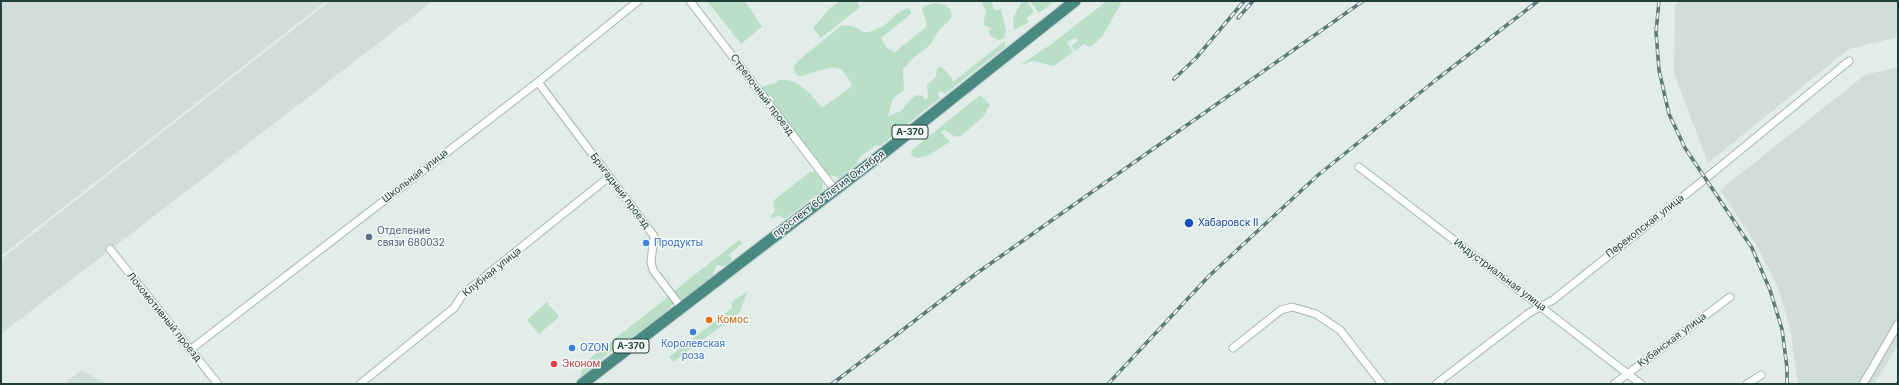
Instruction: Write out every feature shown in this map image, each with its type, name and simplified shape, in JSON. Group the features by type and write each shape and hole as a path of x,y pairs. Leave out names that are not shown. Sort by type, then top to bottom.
{"highway":[{"name":"проспект 60-летия Октября","path":"582,384 835,190 1075,1"}],"street":[{"name":"Школьная улица","path":"190,350 538,82 638,1"},
{"name":"Стрелочный проезд","path":"690,1 835,190"},
{"name":"Перекопская улица","path":"1436,384 1529,313 1553,300 1705,179 1849,61"},
{"name":"Бригадный проезд","path":"538,82 654,236 651,262 653,270 681,307"},
{"name":"Индустриальная улица","path":"1359,167 1641,384"},
{"name":"Клубная улица","path":"360,384 454,308 463,294 609,177"},
{"name":"Локомотивный проезд","path":"110,249 218,384"},
{"name":"Кубанская улица","path":"1614,384 1730,297"},
{"path":"1233,348 1281,310 1292,307 1316,314 1340,330 1382,384"},
{"path":"1863,384 1898,324"},
{"path":"1747,384 1761,375"}],"shaded area":[{"path":"1,1 326,1 1,256"},
{"path":"330,1 433,1 1,334 1,259"},
{"path":"1679,1 1898,1 1898,37 1849,49 1708,163 1674,73 1675,5"},
{"path":"1898,67 1898,348 1896,348 1874,384 1798,384 1790,327 1777,285 1756,244 1720,190 1865,75"},
{"path":"82,370 106,384 64,384"}],"green space":[{"path":"707,1 745,1 762,27 741,44"},
{"path":"840,1 856,1 860,7 821,38 813,28 829,9"},
{"path":"981,1 991,1 995,11 1001,9 1006,31 1004,38 998,40 991,36 989,32 991,28 983,25 986,11"},
{"path":"1022,1 1028,2 1034,12 1026,19 1029,22 1014,30 1013,18"},
{"path":"1030,1 1055,1 1039,13"},
{"path":"1107,1 1122,1 1102,37 1090,47 1084,44 1075,51 1072,45 1078,41 1076,37 1067,42 1073,52 1054,66 1033,61 1020,65 1050,45"},
{"path":"935,3 945,5 950,9 952,15 949,21 939,30 930,45 912,59 903,69 904,90 893,98 888,116 901,111 916,95 922,96 926,100 928,97 927,85 936,77 937,68 942,67 951,77 953,82 1005,41 1005,47 945,94 942,91 937,94 940,98 880,146 876,145 860,157 857,164 840,178 826,174 762,89 763,86 774,84 779,80 788,80 796,83 810,93 821,107 825,106 852,86 850,81 842,70 837,68 828,68 798,76 794,70 794,66 799,60 842,25 852,26 864,32 869,32 884,26 897,13 908,8 911,11 911,14 881,38 887,48 895,52 926,27 927,24 922,9 925,6"},
{"path":"980,95 990,105 984,116 961,136 956,137 944,130 941,132 950,142 927,156 917,158 911,155 912,150"},
{"path":"810,172 815,172 823,182 823,190 785,219 778,215 773,219 770,216 775,211 773,205 774,200"},
{"path":"739,240 742,243 728,256 732,258 730,263 723,266 717,265 709,282 705,282 690,297 687,296 679,299 674,291"},
{"path":"748,291 739,313 673,362 669,357 732,308 732,302"},
{"path":"669,296 673,301 673,304 661,316 619,350 613,350 594,365 592,369 584,376 581,376 584,363"},
{"path":"547,302 559,317 539,334 527,320"}],"railway":[{"path":"1174,79 1196,58 1244,1"},
{"path":"1238,18 1253,1"},
{"path":"832,384 977,273 1363,1"},
{"path":"1108,384 1209,276 1317,176 1437,79 1538,1"},
{"path":"1659,1 1656,32 1659,70 1669,114 1685,148 1752,248 1770,290 1782,329 1787,368 1787,384"}],"place":[{"name":"Хабаровск II","path":"1189,223"},
{"name":"Отделение связи 680032","path":"369,237"},
{"name":"Продукты","path":"646,243"},
{"name":"Комос","path":"709,320"},
{"name":"Королевская роза","path":"693,332"},
{"name":"OZON","path":"572,348"},
{"name":"Эконом","path":"554,364"}]}
